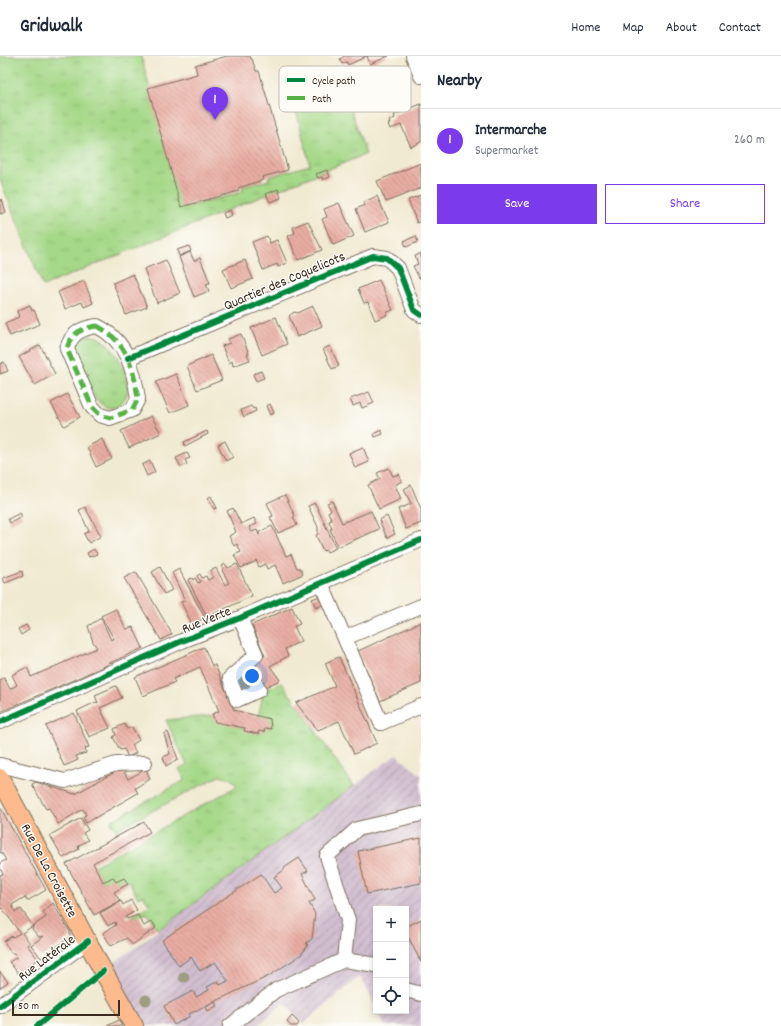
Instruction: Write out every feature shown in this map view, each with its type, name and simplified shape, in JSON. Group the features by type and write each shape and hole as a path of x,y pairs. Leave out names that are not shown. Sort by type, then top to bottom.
{"main road":[{"name":"Rue De La Croisette","path":"0,778 134,1026"}],"street":[{"path":"413,56 421,76"},
{"name":"Quartier des Coquelicots","path":"128,358 373,256 387,258 398,268 414,310 421,315"},
{"path":"97,326 108,331 116,339 128,358 135,380 138,399 132,410 110,418 100,415 92,407 67,349 69,340 75,333 97,326"},
{"name":"Rue Verte","path":"0,722 182,641 240,618 421,540"},
{"path":"321,583 381,723 421,706"},
{"path":"345,638 421,606"},
{"path":"240,618 256,655 246,663"},
{"path":"0,765 65,781 116,764 145,763"},
{"path":"344,960 348,920 327,856 357,829 421,814"},
{"name":"Rue Latérale","path":"0,1006 88,941"},
{"path":"230,1026 276,990 344,960 373,965"},
{"path":"409,991 421,994"}],"shaded area":[{"path":"396,755 421,775 421,1026 385,1026 379,1014 409,1014 409,906 373,906 373,1002 360,976 303,1024 284,1002 258,1026 134,1026 103,971"}],"green space":[{"path":"0,56 141,56 183,208 243,192 242,187 269,180 268,177 310,165 296,112 352,112 366,154 43,286 0,180"},
{"path":"86,336 94,336 104,340 114,351 122,365 127,379 128,391 123,402 119,405 109,408 104,406 95,398 74,352 78,342"},
{"path":"282,683 354,786 158,930 147,913 134,920 132,916 150,906 143,895 138,898 129,881 118,888 105,886 94,866 237,786 231,779 219,776 116,830 111,821 185,780 179,769 187,765 166,720 221,715 234,725 260,733 265,719 258,718 264,690"}],"building":[{"path":"227,56 250,56 256,71 259,71 288,170 262,177 263,180 238,188 239,191 181,207 148,88 197,74 195,65"},
{"path":"344,56 367,56 348,65 347,62 342,64 340,59"},
{"path":"367,56 389,56 370,64"},
{"path":"421,104 421,142 411,147 401,125 390,129 388,124 390,124 389,121 395,118 394,115 401,112 411,112 411,108"},
{"path":"421,163 421,188 386,202 377,181"},
{"path":"327,170 330,177 323,180 322,177 318,178 316,174"},
{"path":"278,189 281,198 270,202 266,194"},
{"path":"421,195 421,221 417,223 408,200"},
{"path":"377,196 389,222 365,232 356,209 365,205 364,202"},
{"path":"2,199 6,212 0,214 0,200"},
{"path":"339,203 354,236 333,245 322,219 327,217 324,209"},
{"path":"230,210 232,215 225,218 223,213"},
{"path":"308,221 322,250 298,260 288,236 295,233 293,227"},
{"path":"267,236 270,243 277,240 287,263 278,267 277,264 263,270 252,242"},
{"path":"416,236 418,242 406,247 404,241"},
{"path":"189,246 191,251 179,256 177,250"},
{"path":"190,252 194,261 200,258 210,283 206,284 209,291 194,297 179,257"},
{"path":"421,253 421,278 419,278 413,266 418,264 415,256"},
{"path":"166,260 180,293 157,303 144,269"},
{"path":"245,260 253,279 231,288 223,269"},
{"path":"133,274 147,307 126,315 113,283"},
{"path":"379,280 393,310 386,313 387,315 375,320 368,302 364,303 358,289"},
{"path":"84,281 93,303 84,307 82,302 65,309 58,292"},
{"path":"30,305 32,311 34,310 40,324 10,336 5,323 19,317 17,311"},
{"path":"313,306 322,326 297,337 289,316 294,312 298,313"},
{"path":"276,317 287,344 262,355 251,328"},
{"path":"241,334 250,360 233,366 232,361 229,363 222,346 230,343 228,339"},
{"path":"40,345 55,374 35,385 19,357"},
{"path":"330,346 339,366 332,369 323,349"},
{"path":"211,355 222,380 197,390 187,366"},
{"path":"4,362 8,371 0,374 0,364"},
{"path":"261,371 264,378 256,381 253,374"},
{"path":"176,374 189,405 170,413 156,382"},
{"path":"369,392 374,403 362,408 360,403 353,406 350,399"},
{"path":"67,394 80,417 64,426 51,403"},
{"path":"270,404 274,413 270,415 266,406"},
{"path":"251,406 253,409 255,408 256,411 244,417 241,410"},
{"path":"151,416 161,433 129,448 121,431"},
{"path":"381,430 383,434 375,437 374,434"},
{"path":"207,431 208,434 185,446 184,442"},
{"path":"102,439 112,459 96,467 87,447"},
{"path":"225,441 233,457 226,461 218,445"},
{"path":"363,447 369,462 355,468 349,453"},
{"path":"187,453 190,458 185,460 187,464 181,467 176,458"},
{"path":"150,461 155,472 147,476 142,465"},
{"path":"389,468 393,476 399,474 402,481 395,485 401,499 379,509 368,485 380,479 377,473"},
{"path":"411,485 421,509 421,523 406,529 398,509 411,504 404,489"},
{"path":"285,495 295,516 293,517 297,525 278,533 270,517 273,516 267,503"},
{"path":"211,496 217,508 214,509 208,498"},
{"path":"332,501 342,523 371,511 379,529 338,547 330,529 332,529 329,521 332,520 328,512 331,510 327,503"},
{"path":"315,503 336,548 327,552 326,550 323,551 316,535 318,534 318,527 308,506"},
{"path":"85,507 101,536 89,543 84,534 89,531 79,510"},
{"path":"233,508 241,524 254,518 257,524 249,527 252,532 257,530 259,535 259,532 272,526 286,556 291,554 297,568 300,568 303,574 283,583 275,565 267,569 265,564 259,567 256,560 255,562 241,568 234,555 241,552 237,544 234,546 229,536 236,532 227,511"},
{"path":"20,513 22,517 10,523 8,519"},
{"path":"387,516 395,534 387,538 379,520"},
{"path":"94,549 97,554 89,557 87,553"},
{"path":"225,564 228,568 237,564 252,596 207,617 188,580 192,578 193,580 195,578 198,583 201,582 197,576 200,574 202,578 206,576 208,580 213,577 210,571 216,568 225,585 229,583 222,570 224,569 222,566"},
{"path":"160,567 172,590 164,594 152,572"},
{"path":"179,569 205,618 192,624 181,602 185,600 172,573"},
{"path":"22,571 23,576 5,583 3,578"},
{"path":"136,572 172,634 161,640 124,578"},
{"path":"320,596 324,604 316,608 312,599"},
{"path":"292,607 300,624 294,626 301,641 285,649 288,656 270,666 280,680 265,687 254,661 265,656 252,625"},
{"path":"116,609 126,629 133,627 143,648 0,712 0,680 4,678 10,689 17,685 12,675 27,667 31,677 97,648 93,642 88,626 101,618 111,640 114,639 101,616"},
{"path":"421,622 421,683 380,701 358,651"},
{"path":"26,625 29,630 21,635 18,629"},
{"path":"204,647 212,666 215,665 234,710 270,719 271,729 265,728 264,732 259,731 258,734 244,731 245,728 215,722 212,714 219,711 200,667 173,679 175,682 143,696 135,677"},
{"path":"339,657 377,743 354,754 339,721 318,730 296,703 335,686 325,663"},
{"path":"116,686 122,698 100,708 110,728 89,737 77,711 96,702 98,703 95,695"},
{"path":"74,713 89,747 85,748 86,753 76,756 78,760 64,766 46,726"},
{"path":"124,724 127,729 132,727 139,740 132,745 136,753 128,757 124,749 120,750 113,737 116,735 114,729"},
{"path":"168,732 178,759 166,766 163,757 170,754 164,734"},
{"path":"122,768 128,779 146,769 150,779 135,788 138,793 86,823 83,817 86,815 83,809 58,824 49,808 46,809 32,784 36,782 75,794"},
{"path":"0,807 46,890 27,901 25,897 12,905 15,912 21,909 33,926 22,933 30,943 27,945 38,959 19,974 9,962 17,957 14,953 11,953 4,941 20,933 2,908 0,910 0,875 3,874 0,868 0,863 6,860 1,852 0,853"},
{"path":"81,818 88,830 83,833 88,840 78,846 79,849 63,858 50,835"},
{"path":"144,822 150,832 93,863 103,882 113,877 116,882 124,878 128,884 114,892 120,901 94,915 66,864"},
{"path":"421,838 421,883 367,894 358,851"},
{"path":"299,858 308,871 302,874 315,900 309,903 315,914 312,939 306,943 308,945 301,955 269,976 189,1014 190,1016 174,1025 164,1006 193,991 196,997 209,990 207,987 218,981 220,985 228,981 215,962 200,971 191,957 179,966 162,940 261,874 274,893 282,888 274,877"},
{"path":"131,900 137,910 125,917 127,919 138,915 144,926 152,921 156,928 132,945 127,938 111,946 103,933 116,925 115,922 108,926 100,913 121,901 123,905"},
{"path":"53,903 70,932 70,937 41,958 31,945 44,936 39,937 32,929 33,926 46,917 43,912"},
{"path":"421,919 421,962 409,939 409,925"},
{"path":"0,972 8,982 0,988"},
{"path":"215,1002 217,1006 208,1011 206,1007"},
{"path":"292,1016 299,1023 297,1026 291,1026 287,1022"},
{"path":"119,1020 122,1026 107,1026"}],"marked path":[{"path":"97,326 107,332 122,348 131,367 138,399 132,410 110,418 100,415 92,407 67,349 74,335 87,328 97,326"}],"cycle path":[{"path":"128,358 373,256 387,258 398,268 414,310 421,315"},
{"path":"0,722 182,641 240,618 421,540"},
{"path":"0,1006 88,941"},
{"path":"37,1026 103,971"}],"place":[{"name":"Intermarche","path":"215,120"}]}
